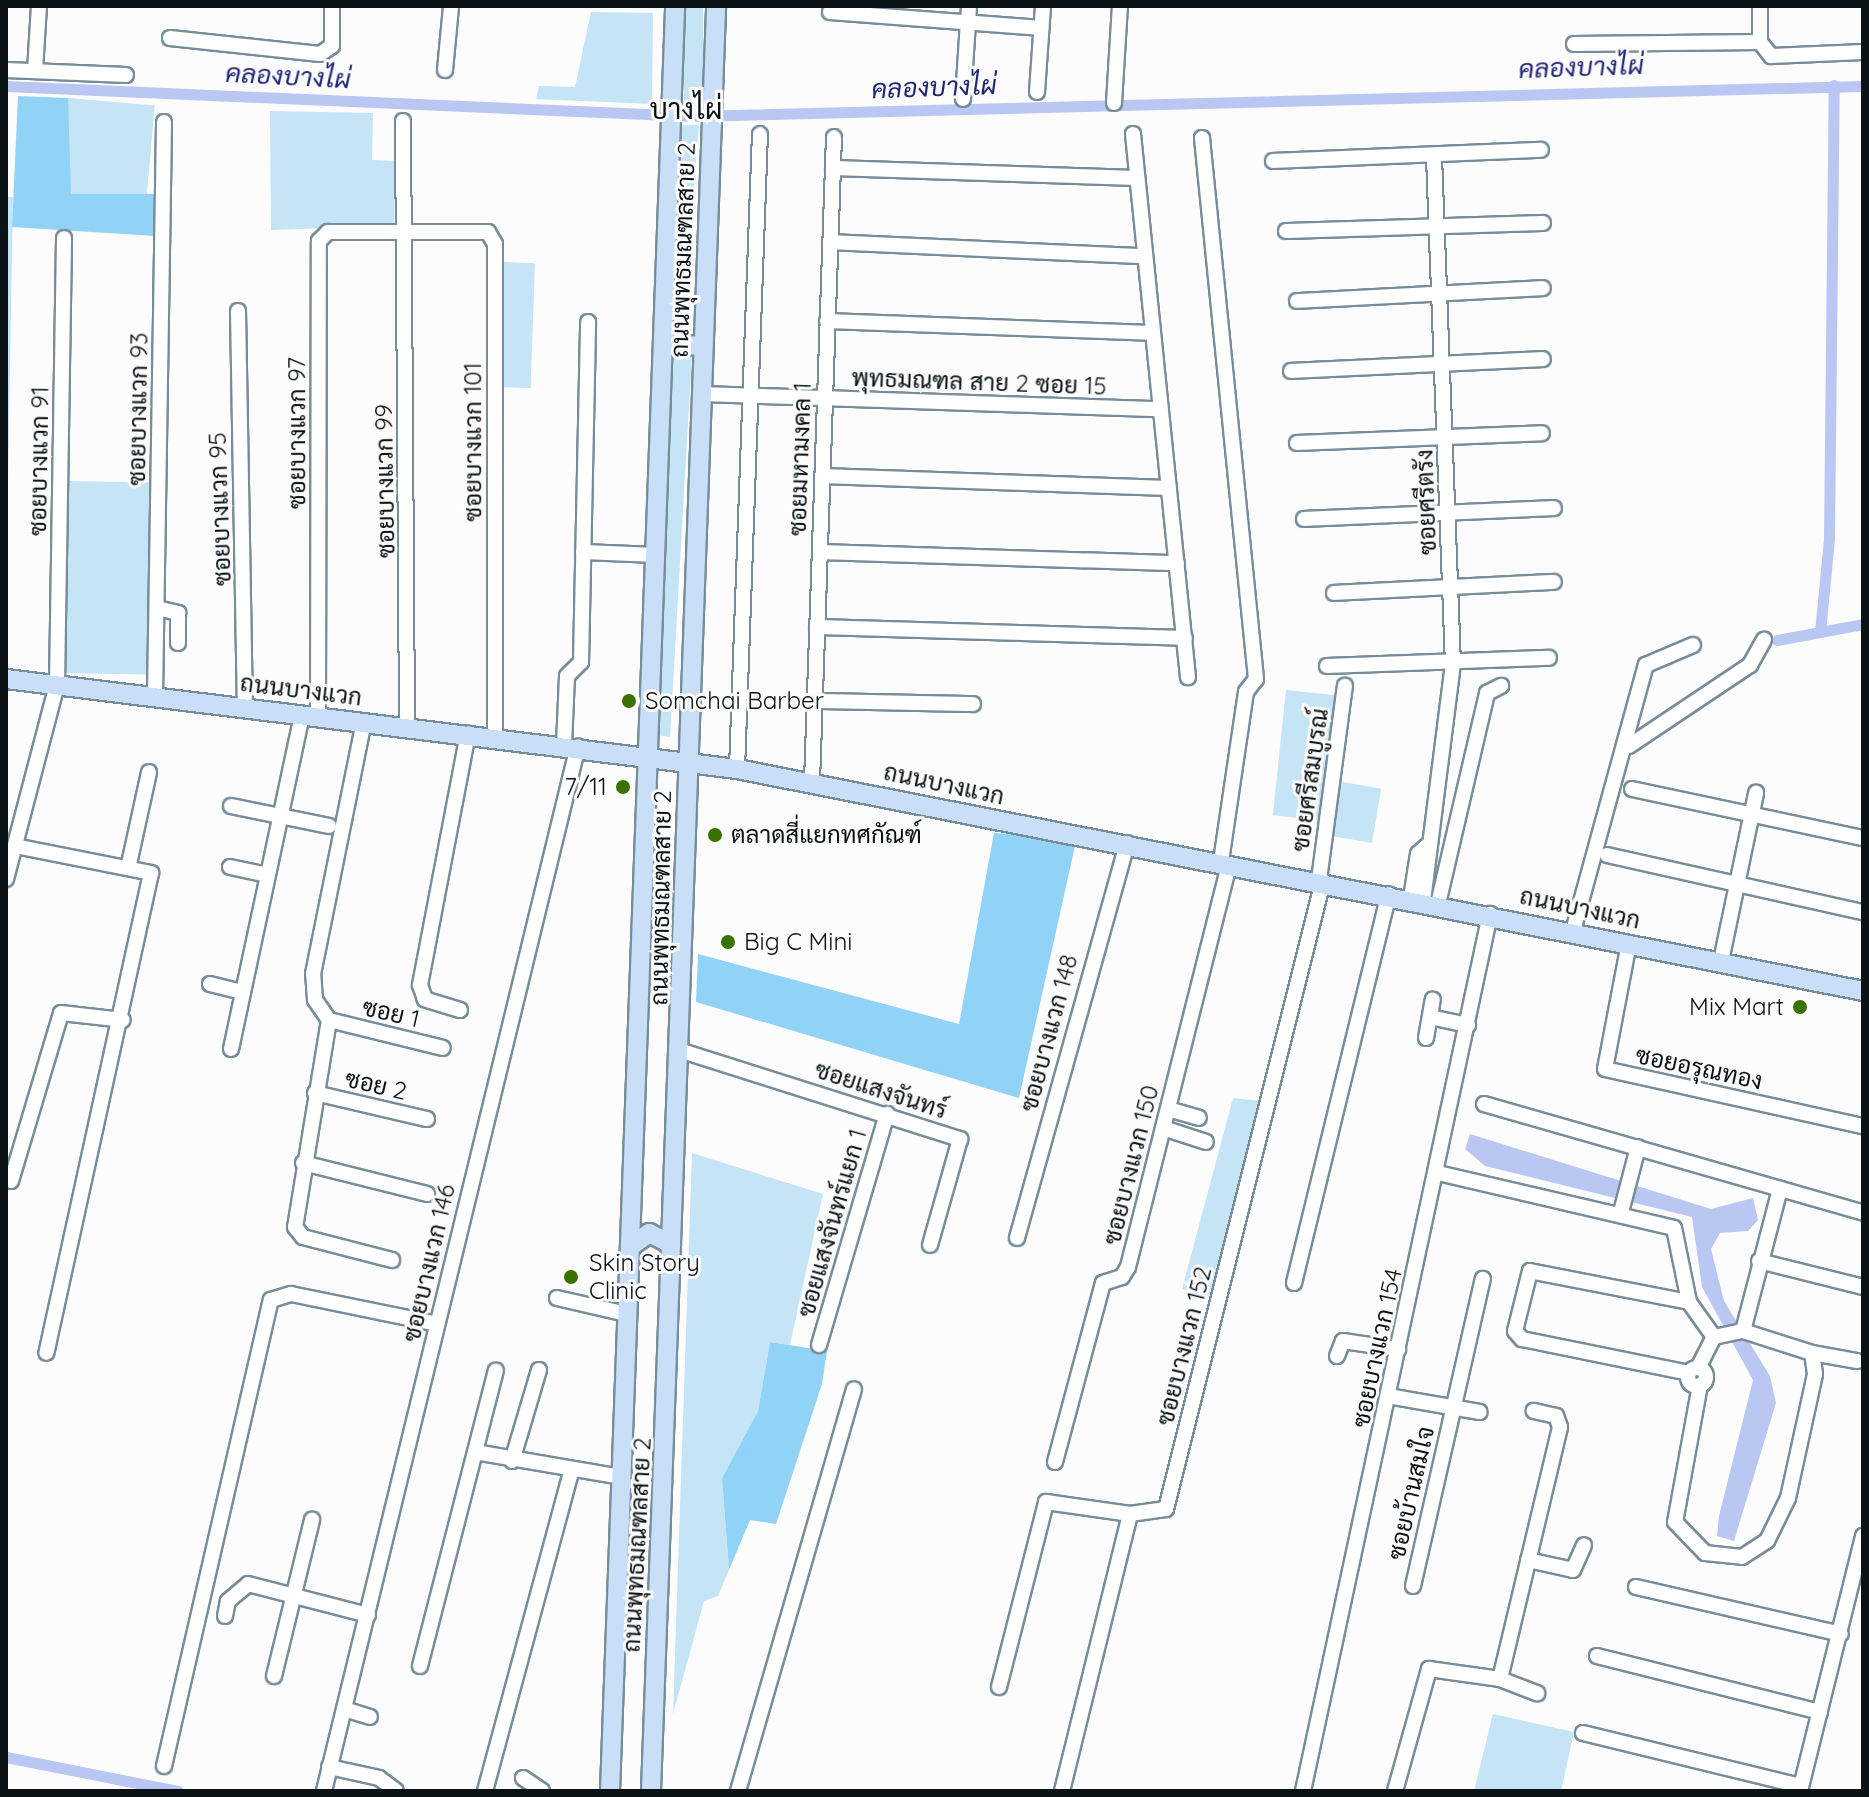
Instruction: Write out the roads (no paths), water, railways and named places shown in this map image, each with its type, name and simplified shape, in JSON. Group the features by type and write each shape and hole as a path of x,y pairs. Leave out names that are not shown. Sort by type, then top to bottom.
{"main road":[{"name":"ถนนพุทธมณฑลสาย 2","path":"610,1791 675,6"},
{"name":"ถนนพุทธมณฑลสาย 2","path":"651,1791 671,1244 682,1051 688,761 716,6"},
{"path":"665,344 703,346"},
{"name":"ถนนบางแวก","path":"6,679 571,745 737,769 1321,880 1863,991"},
{"path":"630,1247 649,1233 671,1244"},
{"path":"599,1791 612,1742"}],"street":[{"path":"35,71 39,6"},
{"path":"170,38 320,54 332,46 332,6"},
{"path":"445,70 451,6"},
{"path":"963,99 969,6"},
{"path":"1037,92 1043,6"},
{"path":"1114,103 1120,6"},
{"path":"1760,6 1760,42 1771,56 1863,52"},
{"path":"830,12 1041,28"},
{"path":"1574,44 1760,42"},
{"path":"6,70 126,75"},
{"name":"ซอยบางแวก 99","path":"403,121 407,727"},
{"name":"ซอยบางแวก 93","path":"155,697 164,122"},
{"path":"737,769 760,134"},
{"path":"1133,134 1142,256 1188,677"},
{"name":"ซอยมหามงคล 1","path":"812,782 834,137"},
{"name":"ซอยบางแวก 150","path":"1055,1462 1102,1286 1128,1267 1225,863 1246,692 1256,679 1202,138"},
{"path":"1273,161 1541,150"},
{"name":"ซอยศรีตรัง","path":"1424,901 1428,845 1453,665 1450,513 1434,156"},
{"path":"833,168 1137,178"},
{"path":"1286,231 1543,223"},
{"name":"ซอยบางแวก 97","path":"231,1049 280,817 310,715 319,241 328,232 406,234"},
{"name":"ซอยบางแวก 101","path":"406,234 488,232 495,244 495,737"},
{"name":"ซอยบางแวก 91","path":"6,879 57,685 64,238"},
{"path":"830,242 1142,256"},
{"path":"1297,301 1543,288"},
{"name":"ซอยบางแวก 95","path":"238,311 245,706"},
{"path":"827,321 1151,333"},
{"name":"ซอยบางแวก 146","path":"324,1791 437,1324 571,745 566,681 580,666 588,322"},
{"path":"1291,371 1543,359"},
{"name":"พุทธมณฑล สาย 2 ซอย 15","path":"701,394 1160,409"},
{"path":"1297,443 1542,433"},
{"path":"822,476 1169,488"},
{"path":"1304,519 1554,508"},
{"path":"583,552 656,555"},
{"path":"820,552 1177,563"},
{"path":"1334,593 1554,582"},
{"path":"157,608 178,613 178,643"},
{"path":"817,627 1185,638"},
{"path":"1629,746 1750,665 1764,640"},
{"path":"1573,931 1629,746 1648,661 1693,645"},
{"path":"1327,666 1453,665 1549,658"},
{"name":"ซอยศรีสมบูรณ์","path":"1321,880 1345,686"},
{"path":"1424,901 1487,693 1501,686"},
{"path":"816,701 973,704"},
{"path":"364,722 313,974 315,1000 329,1020 303,1163 297,1232 392,1260"},
{"path":"460,1010 425,999 420,985 468,734"},
{"path":"129,864 149,772"},
{"path":"1632,789 1863,838"},
{"path":"1721,961 1756,793"},
{"path":"231,806 329,826"},
{"name":"ซอยบางแวก 148","path":"1017,1238 1127,843"},
{"path":"15,846 129,864 149,870 152,882 46,1353"},
{"path":"1607,855 1863,912"},
{"path":"230,867 267,875"},
{"name":"ซอยบางแวก 152","path":"1130,1514 1166,1509 1321,880"},
{"path":"1294,1283 1389,894"},
{"name":"ซอยบางแวก 154","path":"1303,1791 1438,1173 1490,914"},
{"name":"ซอยอรุณทอง","path":"1629,943 1607,1070 1863,1126"},
{"path":"210,984 243,992"},
{"path":"1426,1038 1433,1000"},
{"path":"11,1181 61,1013 123,1020"},
{"path":"1430,1017 1468,1025"},
{"name":"ซอย 1","path":"329,1020 443,1048"},
{"name":"ซอยแสงจันทร์","path":"682,1051 960,1139 930,1245"},
{"name":"ซอย 2","path":"315,1093 427,1119"},
{"path":"1484,1104 1863,1213"},
{"path":"1168,1109 1199,1118"},
{"name":"ซอยแสงจันทร์แยก 1","path":"819,1345 887,1114"},
{"path":"1163,1128 1206,1142"},
{"path":"1622,1207 1638,1147"},
{"path":"303,1163 427,1194"},
{"path":"1438,1173 1622,1207 1679,1234 1689,1302 1720,1336"},
{"path":"1742,1331 1780,1189"},
{"path":"1759,1261 1863,1287"},
{"path":"1689,1302 1530,1271 1523,1276 1515,1331 1522,1339 1694,1370 1706,1377 1700,1385 1675,1522 1705,1553 1742,1557 1767,1541 1788,1498 1811,1414 1812,1353"},
{"name":"ซอยบ้านสมใจ","path":"1413,1586 1483,1279"},
{"path":"164,1766 271,1300 291,1294 437,1324"},
{"path":"557,1298 627,1314"},
{"path":"1694,1370 1720,1336 1742,1331 1812,1353 1857,1361"},
{"path":"1337,1356 1343,1341 1398,1349"},
{"path":"512,1461 539,1370"},
{"path":"420,1666 496,1371"},
{"path":"738,1791 854,1389"},
{"name":"ซอยบ้านสมใจ","path":"1388,1396 1452,1410 1480,1412"},
{"path":"1500,1679 1560,1427 1556,1416 1534,1411"},
{"path":"475,1452 571,1472 621,1477"},
{"path":"485,1791 571,1472"},
{"path":"999,1687 1046,1502 1130,1514 1062,1791"},
{"path":"274,1676 312,1520"},
{"path":"1583,1733 1800,1789 1863,1536"},
{"path":"1528,1560 1573,1570 1584,1545"},
{"path":"225,1616 243,1585 295,1595 368,1615"},
{"path":"1636,1587 1841,1634"},
{"path":"1597,1656 1820,1712"},
{"path":"1395,1791 1424,1674 1435,1669 1500,1679 1537,1693"},
{"path":"344,1709 370,1717"},
{"path":"329,1767 379,1778 396,1791"},
{"path":"523,1778 542,1791"}],"waterway":[{"path":"1820,632 1829,538 1834,85"},
{"name":"คลองบางไผ่","path":"6,86 693,116 1863,86"},
{"path":"1777,640 1863,624"},
{"path":"6,1757 178,1791"}],"place":[{"name":"Somchai Barber","path":"629,701"},
{"name":"7/11","path":"623,787"},
{"name":"ตลาดสี่แยกทศกัณฑ์","path":"715,835"},
{"name":"Big C Mini","path":"728,942"},
{"name":"Mix Mart","path":"1800,1007"},
{"name":"Skin Story Clinic","path":"571,1277"}],"district":[{"name":"บางไผ่","path":"686,109"}]}
